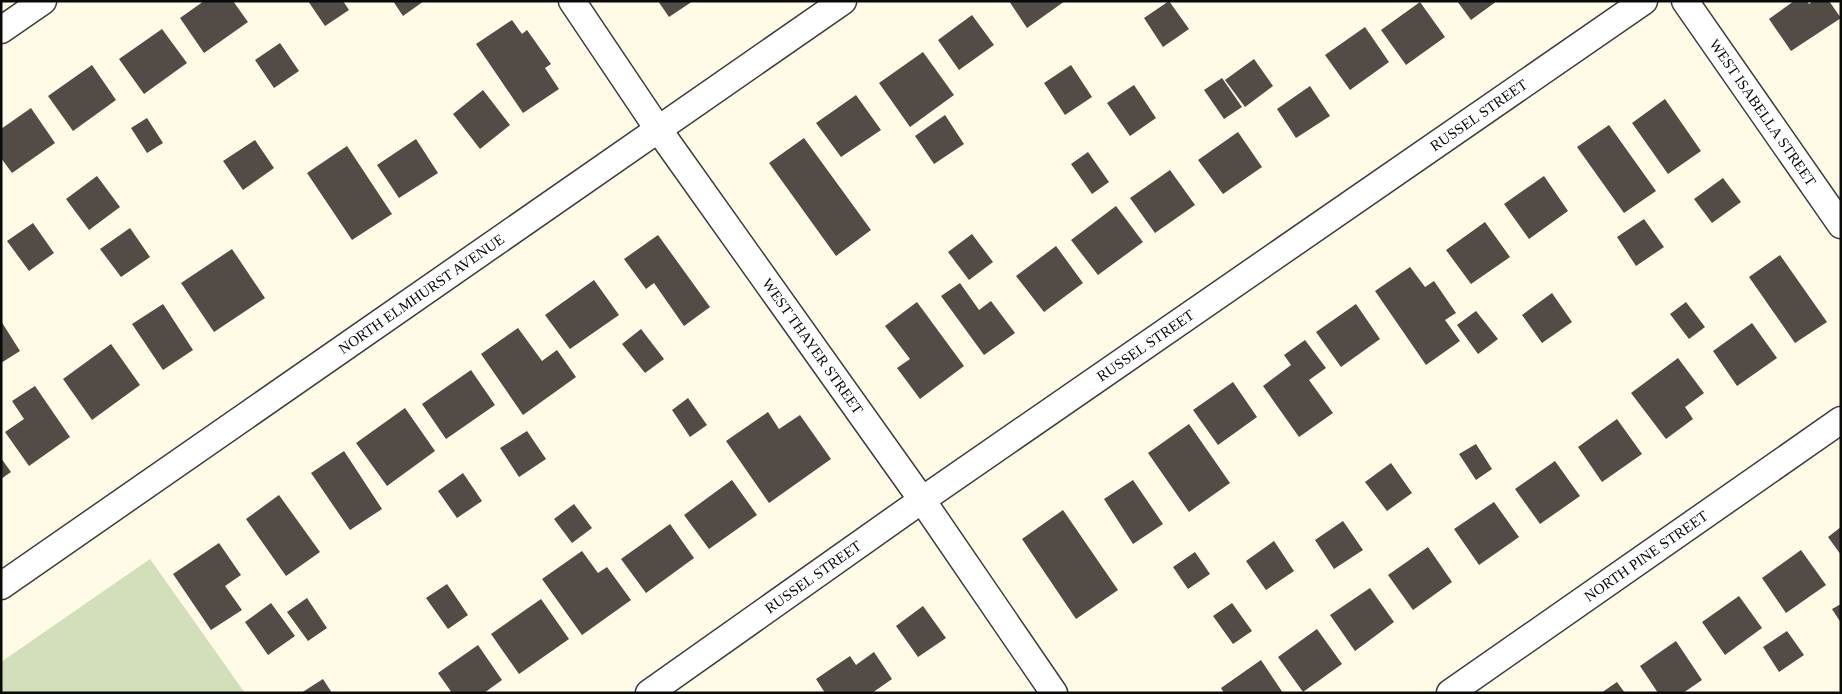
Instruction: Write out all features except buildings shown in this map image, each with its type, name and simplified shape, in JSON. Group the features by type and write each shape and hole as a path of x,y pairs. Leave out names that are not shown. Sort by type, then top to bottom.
{"street":[{"path":"1,30 43,1"},
{"name":"WEST THAYER STREET","path":"572,1 658,129 922,500 1054,693"},
{"name":"NORTH ELMHURST AVENUE","path":"1,586 843,1"},
{"name":"RUSSEL STREET","path":"649,693 922,500 1644,1"},
{"name":"WEST ISABELLA STREET","path":"1685,1 1841,225"},
{"name":"NORTH PINE STREET","path":"1450,693 1841,420"}],"green space":[{"path":"150,559 245,693 1,693 1,662"}]}
